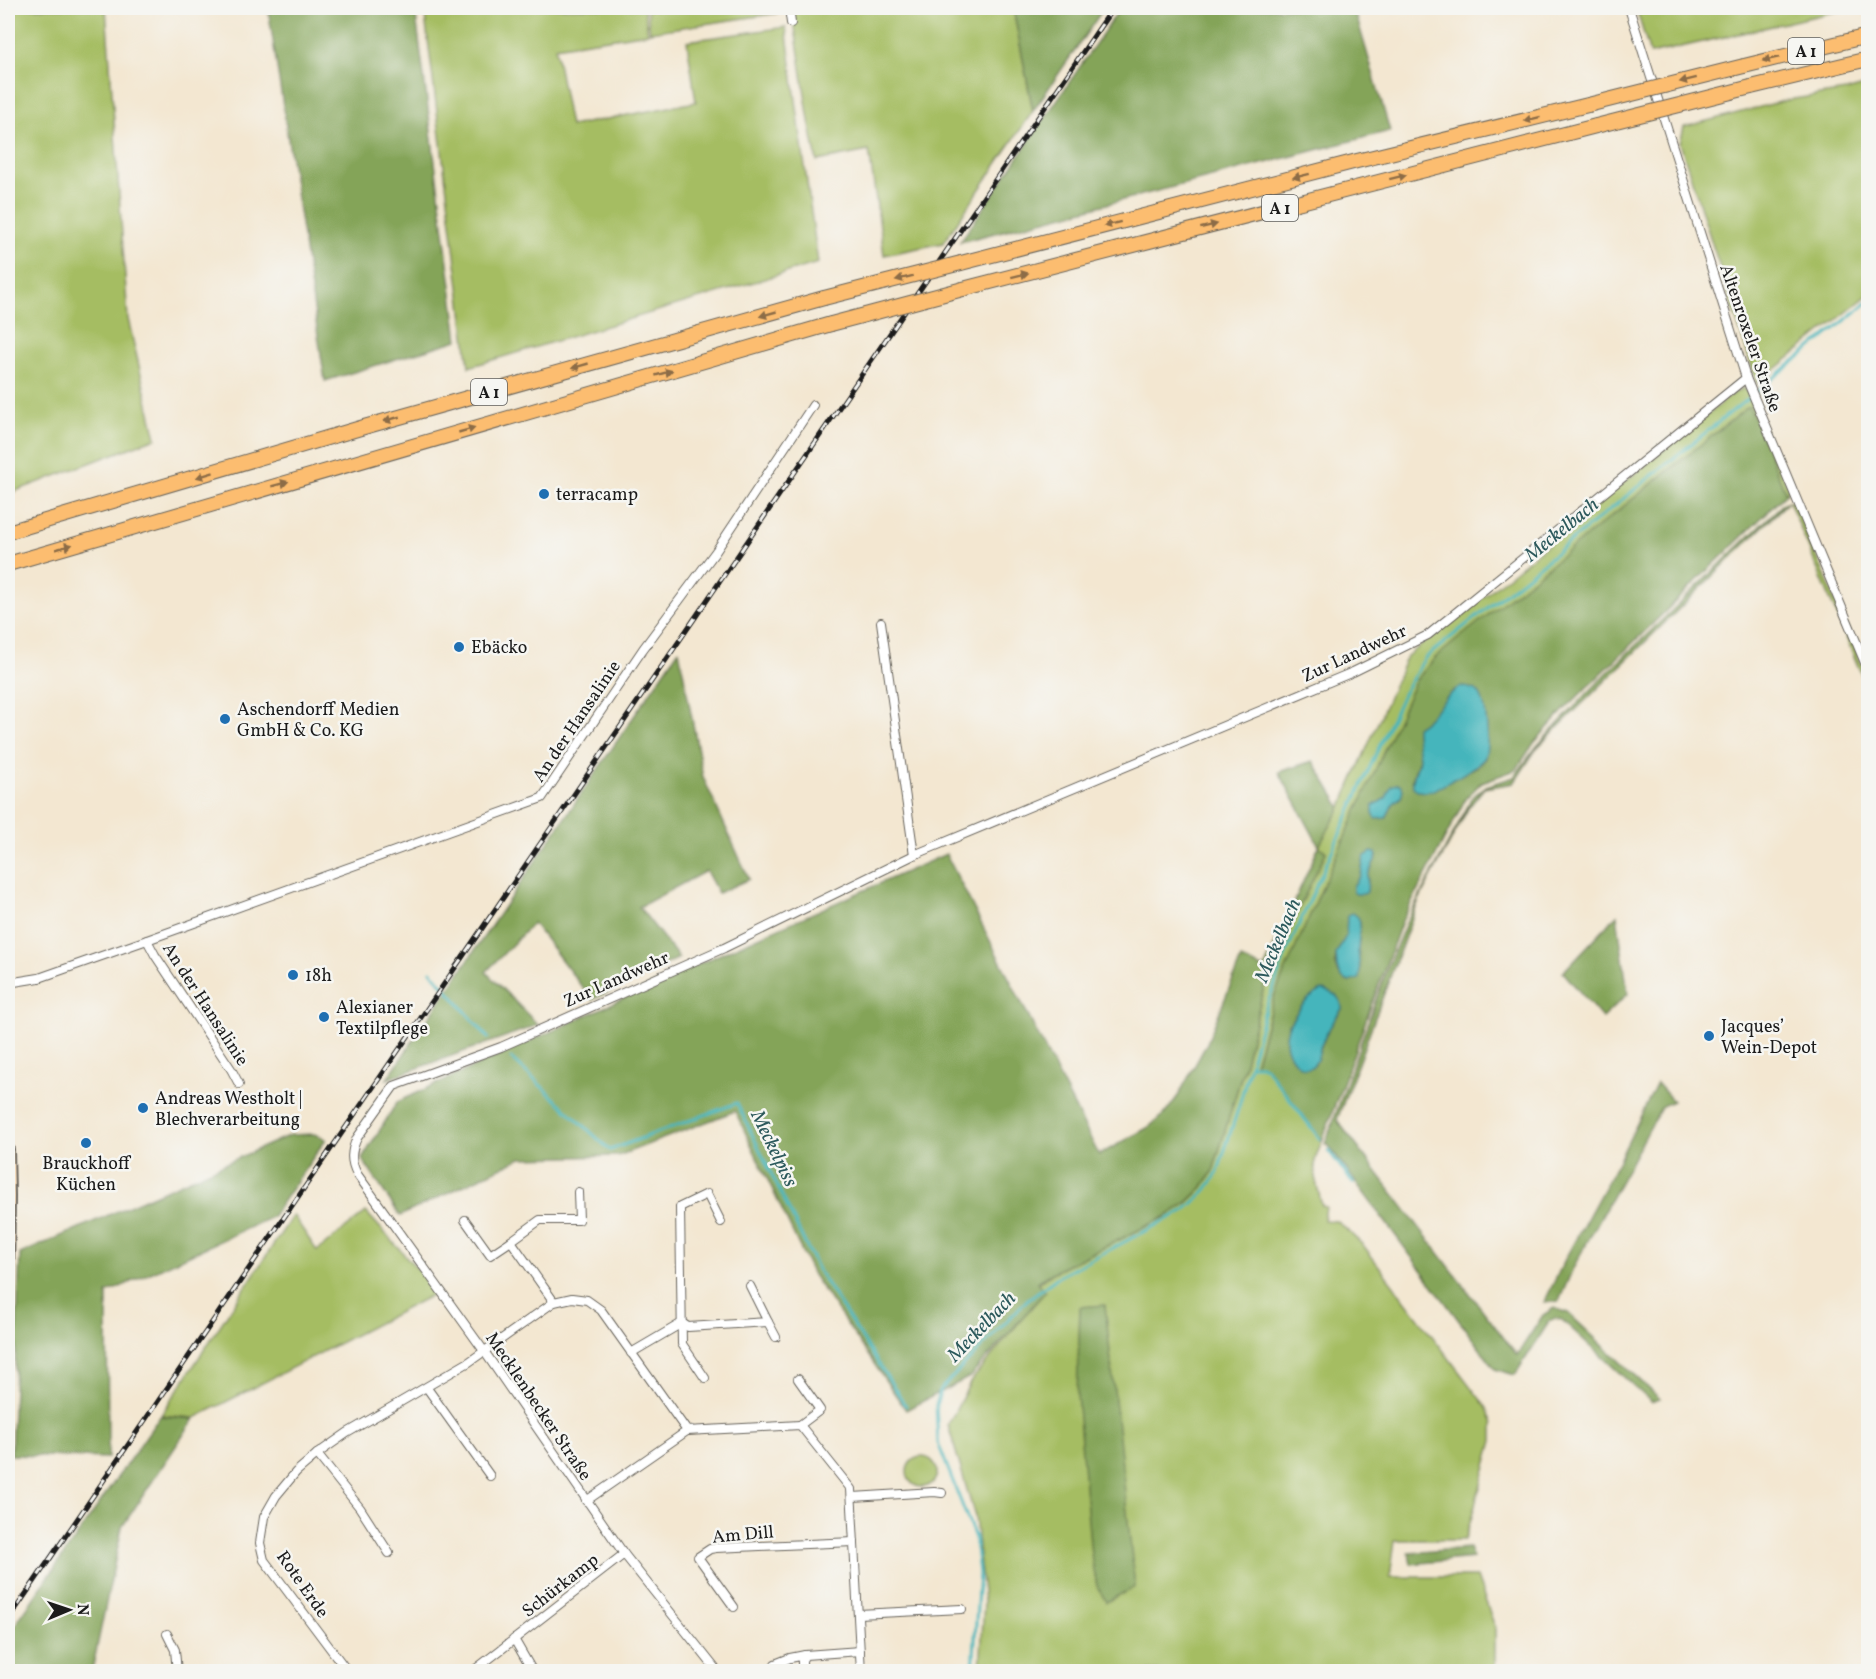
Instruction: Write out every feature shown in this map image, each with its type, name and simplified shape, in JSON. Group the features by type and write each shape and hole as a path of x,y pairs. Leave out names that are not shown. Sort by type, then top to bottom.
{"highway":[{"name":"A 1","path":"12,531 364,427 824,298 1357,161 1869,36"},
{"name":"A 1","path":"8,564 831,324 1596,126 1869,59"}],"main road":[{"path":"8,1149 8,1284"}],"street":[{"path":"789,8 791,23"},
{"name":"Altenroxeler Straße","path":"1629,8 1747,382 1869,670"},
{"name":"Zur Landwehr","path":"352,1149 357,1138 394,1086 501,1047 724,948 914,855 1353,672 1428,635 1747,382"},
{"name":"An der Hansalinie","path":"8,983 48,976 542,798 643,649 716,551 813,405"},
{"path":"881,622 914,855"},
{"name":"An der Hansalinie","path":"147,940 239,1084"},
{"name":"Mecklenbecker Straße","path":"352,1149 352,1166 357,1174 484,1351 586,1501 624,1554 718,1671"},
{"path":"465,1220 490,1255 540,1220 579,1220 578,1192"},
{"path":"705,1377 682,1344 680,1207 707,1194 721,1222"},
{"path":"511,1241 554,1302"},
{"path":"750,1286 777,1337"},
{"path":"484,1351 554,1302 572,1298 587,1300 601,1310 687,1431"},
{"path":"682,1323 688,1327 768,1322"},
{"path":"631,1353 682,1323"},
{"name":"Rote Erde","path":"348,1671 264,1560 260,1543 264,1517 276,1496 296,1472 317,1454 347,1433 427,1388 484,1351"},
{"path":"586,1501 687,1431 800,1425 820,1410 798,1379"},
{"path":"427,1388 490,1476"},
{"path":"800,1425 851,1489 853,1497 861,1671"},
{"path":"317,1454 360,1508 389,1553"},
{"path":"853,1497 942,1493"},
{"name":"Am Dill","path":"734,1607 698,1557 710,1549 854,1542"},
{"name":"Schürkamp","path":"472,1671 624,1554"},
{"path":"858,1614 962,1609"},
{"path":"167,1634 175,1650 177,1671"},
{"name":"Schürkamp","path":"514,1639 533,1671"},
{"path":"775,1664 805,1654 860,1651"},
{"path":"802,1671 802,1660 805,1654"}],"green space":[{"path":"8,8 106,8 128,319 156,438 8,494"},
{"path":"268,8 415,8 458,340 325,381"},
{"path":"424,8 644,8 648,33 555,47 570,126 696,102 687,41 786,27 818,263 469,367"},
{"path":"647,8 778,8 779,13 650,32"},
{"path":"792,8 1013,8 1033,111 943,243 884,255 869,151 817,161"},
{"path":"1013,8 1104,8 1033,111"},
{"path":"1120,8 1354,8 1390,131 960,242"},
{"path":"1636,8 1851,8 1650,54"},
{"path":"1868,85 1868,295 1757,384 1680,143 1684,127 1787,100 1846,91"},
{"path":"1743,388 1747,391 1789,489 1786,494 1749,407 1435,658 1335,859 1275,994 1255,1064 1267,1068 1322,1141 1315,1160 1315,1177 1322,1206 1326,1207 1324,1220 1337,1221 1363,1245 1487,1408 1493,1424 1493,1441 1465,1540 1395,1540 1390,1577 1477,1577 1495,1627 1495,1671 980,1671 984,1602 975,1517 948,1425 971,1381 1044,1292 1037,1283 1186,1204 1202,1188 1213,1171 1244,1067 1267,975 1326,852 1319,846 1341,807 1407,656"},
{"path":"1749,406 1786,494 1566,708 1534,743 1516,770 1482,782 1466,798 1402,921 1322,1141 1267,1068 1255,1065 1275,994 1416,680 1435,658","holes":["1454,690 1485,758 1478,766 1430,791 1418,791 1412,780 1419,759 1417,727 1428,720","1401,797 1393,804 1386,818 1373,806 1386,798","1377,856 1368,875 1367,892 1361,875 1364,857","1360,922 1358,950 1360,971 1349,982 1340,976 1335,960 1348,936","1322,991 1342,1009 1326,1035 1315,1064 1288,1026 1311,997"]},
{"path":"1789,501 1794,501 1868,679 1868,690"},
{"path":"1789,501 1537,748 1514,783 1484,788 1469,807 1418,902 1337,1120 1517,1355 1543,1315 1554,1308 1568,1313 1660,1399 1651,1402 1562,1320 1555,1318 1549,1322 1515,1375 1495,1369 1325,1144 1388,966 1406,923 1472,798 1486,786 1514,777 1537,746 1606,674 1784,503"},
{"path":"679,650 703,777 749,879 718,893 706,871 639,907 679,958 592,1000 533,923 486,972 538,1025 387,1079"},
{"path":"1313,761 1341,807 1319,846 1279,772"},
{"path":"1319,846 1326,852 1267,975 1244,1067 1213,1171 1202,1188 1185,1204 1167,1216 1037,1282 1045,1292 970,1377 906,1410 813,1275 735,1111 618,1156 521,1158 400,1216 362,1159 397,1102 718,955 946,854 1099,1155 1147,1128 1164,1115 1178,1096 1207,1043 1241,959 1264,969"},
{"path":"1617,915 1628,994 1602,1018 1563,972"},
{"path":"1657,1083 1673,1101 1662,1106 1574,1266 1559,1301 1544,1303 1566,1257 1618,1162"},
{"path":"314,1134 326,1139 272,1217 107,1293 108,1458 11,1455 20,1254 290,1135"},
{"path":"366,1212 438,1292 195,1418 161,1415 293,1215 317,1251"},
{"path":"1105,1305 1135,1587 1106,1602 1097,1586 1091,1555 1077,1395 1080,1307"},
{"path":"160,1416 194,1419 122,1527 92,1671 8,1671 8,1635"},
{"path":"922,1457 928,1458 936,1466 936,1478 928,1486 922,1487 916,1486 908,1478 907,1472 908,1466 916,1458"},
{"path":"1469,1548 1473,1558 1411,1564 1409,1553"}],"water":[{"path":"1462,686 1476,690 1483,702 1487,732 1485,757 1469,770 1442,786 1428,792 1419,791 1413,787 1419,757 1416,727 1429,717 1450,694"},
{"path":"1400,784 1403,789 1401,797 1393,804 1386,818 1376,819 1373,806 1386,798 1391,786"},
{"path":"1371,852 1376,853 1377,856 1368,875 1367,892 1356,894 1353,892 1353,886 1361,875 1364,857"},
{"path":"1353,913 1360,922 1358,950 1360,971 1359,979 1349,982 1342,978 1337,968 1336,954 1346,936 1347,915"},
{"path":"1322,990 1336,996 1342,1009 1323,1040 1316,1061 1311,1067 1303,1068 1295,1062 1287,1048 1287,1030 1303,1004"}],"waterway":[{"name":"Meckelbach","path":"973,1672 979,1573 975,1538 938,1443 936,1405 941,1389 1027,1300 1058,1277 1185,1210 1204,1193 1217,1174 1239,1106 1265,1010 1287,951 1403,694 1425,658 1868,302"},
{"name":"Meckelpiss","path":"431,971 488,1038"},
{"name":"Meckelpiss","path":"511,1058 610,1150 737,1103 819,1272 906,1406"},
{"path":"1250,1065 1261,1065 1266,1068 1320,1139"},
{"path":"1329,1151 1353,1183"}],"railway":[{"path":"8,1620 1113,8"}],"place":[{"name":"terracamp","path":"544,494"},
{"name":"Ebäcko","path":"459,647"},
{"name":"Aschendorff Medien GmbH & Co. KG","path":"225,719"},
{"name":"18h","path":"293,975"},
{"name":"Alexianer Textilpflege","path":"324,1017"},
{"name":"Jacques’ Wein-Depot","path":"1709,1036"},
{"name":"Andreas Westholt | Blechverarbeitung","path":"143,1108"},
{"name":"Brauckhoff Küchen","path":"86,1143"}]}
